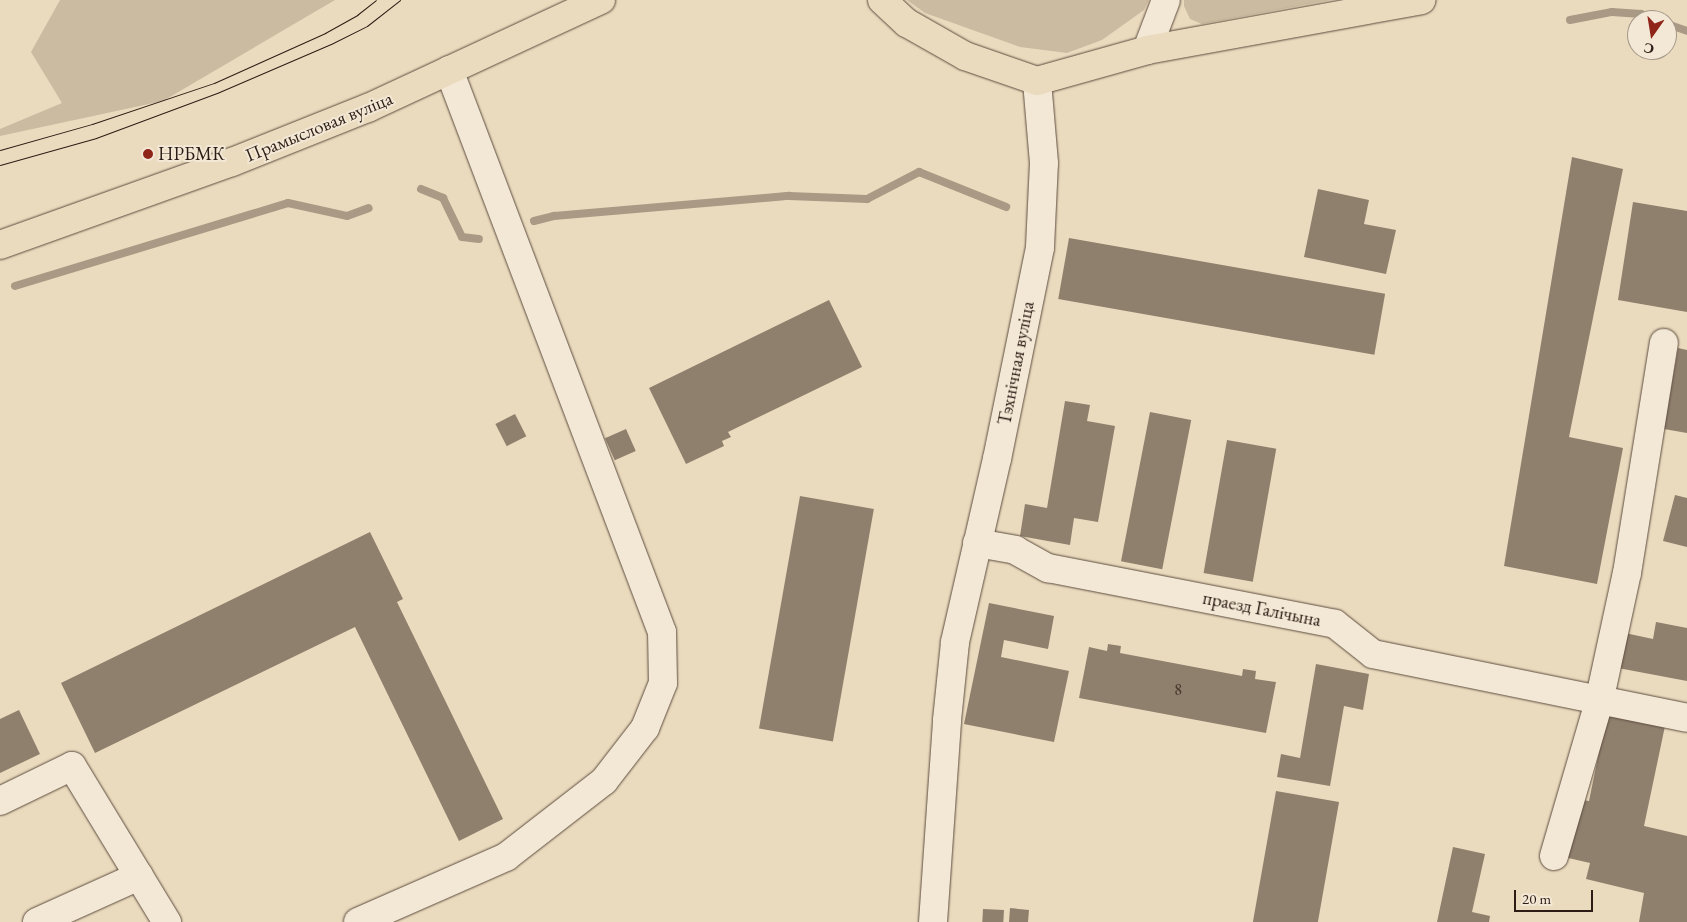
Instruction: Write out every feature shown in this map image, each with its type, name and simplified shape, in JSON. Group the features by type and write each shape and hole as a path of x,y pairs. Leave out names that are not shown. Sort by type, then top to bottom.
{"main road":[{"name":"Прамысловая вуліца","path":"0,245 232,162 368,108 602,0"},
{"path":"882,0 907,23 965,56 1037,81 1147,50 1421,0"}],"street":[{"path":"1147,50 1166,0"},
{"path":"358,922 506,857 604,781 645,728 663,683 662,632 449,70"},
{"name":"Тэхнічная вуліца","path":"933,922 947,720 955,642 1040,247 1044,164 1037,81"},
{"path":"1554,856 1599,702 1628,565 1664,343"},
{"name":"праезд Галічына","path":"977,543 1015,550 1048,568 1335,624 1373,654 1599,702 1687,718"},
{"path":"0,801 72,766 139,876 162,921"},
{"path":"37,922 139,876"}],"shaded area":[{"path":"60,0 335,0 163,101 0,136 0,129 62,103 31,52"},
{"path":"907,0 1149,0 1144,10 1102,40 1067,53 1020,47 925,13"},
{"path":"1184,0 1331,0 1202,24 1190,19 1184,6"}],"building":[{"path":"1572,157 1623,169 1569,437 1623,448 1597,584 1504,566"},
{"path":"1318,189 1369,200 1364,224 1396,230 1386,274 1304,257"},
{"path":"1633,202 1687,211 1687,312 1618,300"},
{"path":"1069,238 1385,294 1374,355 1058,299"},
{"path":"829,300 862,367 728,432 731,437 722,441 724,446 686,464 649,388"},
{"path":"1678,348 1687,350 1687,433 1664,429"},
{"path":"1065,401 1090,405 1087,421 1115,426 1098,522 1074,518 1070,545 1020,536 1025,504 1047,508"},
{"path":"1150,412 1191,420 1162,569 1121,561"},
{"path":"515,414 526,436 507,446 495,424"},
{"path":"626,429 636,451 615,460 605,438"},
{"path":"1227,440 1276,449 1253,582 1204,573"},
{"path":"1675,495 1687,498 1687,547 1663,541"},
{"path":"800,496 874,509 833,741 759,728"},
{"path":"370,532 403,599 397,602 503,819 459,841 355,627 95,753 61,683"},
{"path":"989,603 1054,616 1048,649 1004,640 1001,657 1069,671 1054,742 964,724"},
{"path":"1656,622 1687,628 1687,681 1618,668 1625,633 1653,639"},
{"path":"1108,644 1121,646 1120,653 1242,676 1243,669 1256,671 1255,679 1276,682 1266,733 1079,698 1089,647 1107,651"},
{"path":"1316,664 1369,674 1363,710 1344,706 1330,786 1277,777 1281,754 1300,758"},
{"path":"19,710 40,754 0,773 0,719"},
{"path":"1607,713 1665,726 1644,826 1687,836 1687,922 1639,922 1644,893 1586,879 1590,863 1564,857 1576,799 1589,801"},
{"path":"1276,791 1339,802 1318,922 1253,922"},
{"path":"1453,847 1485,854 1472,912 1490,916 1489,922 1437,922"},
{"path":"1010,908 1029,910 1028,922 1009,922"},
{"path":"983,909 1004,910 1003,922 982,922"}],"waterway":[{"path":"1570,20 1612,12 1627,13"},
{"path":"1677,28 1687,31"},
{"path":"534,221 554,216 789,196 867,199 919,172 1006,207"},
{"path":"421,189 443,198 462,237 479,239"},
{"path":"15,286 288,203 347,216 369,208"}],"tram line":[{"path":"0,150 92,124 214,83 325,33 357,15 376,0"},
{"path":"0,165 96,138 217,93 331,44 367,26 400,0"}],"place":[{"name":"НРБМК","path":"148,154"}]}
